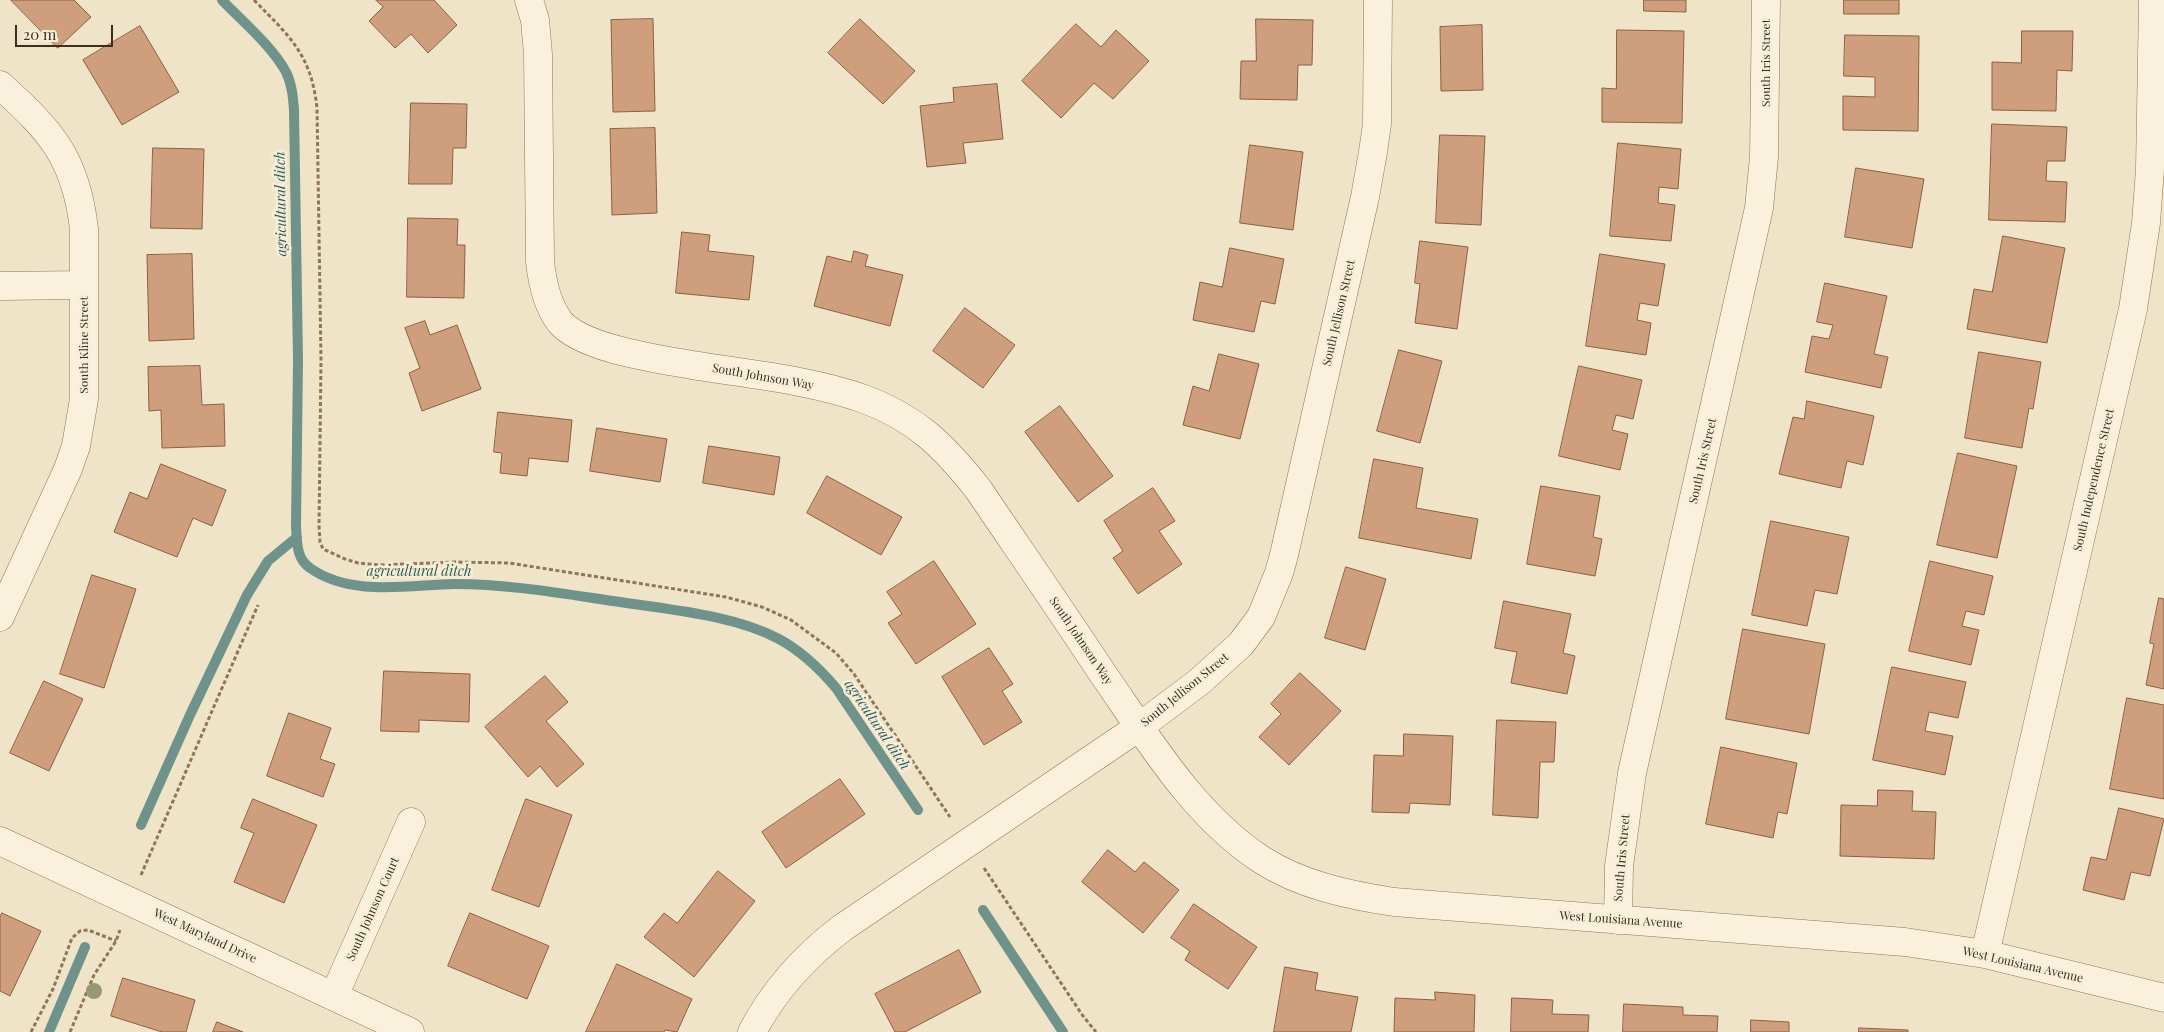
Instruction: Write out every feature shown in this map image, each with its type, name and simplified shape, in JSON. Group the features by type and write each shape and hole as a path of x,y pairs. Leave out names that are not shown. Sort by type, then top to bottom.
{"street":[{"name":"South Johnson Way","path":"529,0 535,20 538,54 540,261 545,290 561,323 599,344 634,355 840,392 889,410 918,426 954,459 978,489 1139,727"},
{"name":"South Jellison Street","path":"752,1032 780,987 817,947 842,928 1139,727 1199,682 1241,644 1260,616 1279,572 1366,197 1377,124 1378,0"},
{"name":"South Iris Street","path":"1618,920 1619,866 1632,773 1759,208 1765,130 1766,0"},
{"name":"South Independence Street","path":"1985,954 2134,308 2146,223 2150,169 2152,0"},
{"name":"South Kline Street","path":"0,85 33,115 51,135 74,179 81,205 84,229 84,399 76,446 68,469 0,617"},
{"path":"0,286 84,285"},
{"name":"West Louisiana Avenue","path":"1139,727 1187,792 1218,826 1264,861 1315,884 1342,893 1394,902 1905,942 1985,954 2164,998"},
{"name":"South Johnson Court","path":"334,996 411,822"},
{"name":"West Maryland Drive","path":"0,841 410,1032"}],"path":[{"path":"254,0 291,38 307,62 314,84 317,108 321,360 319,526 320,542 323,549 345,560 372,564 508,563 558,570 726,597 762,607 790,620 836,654 854,674 966,844 1083,1016 1096,1032"},
{"path":"70,1032 94,974 116,941 130,901 258,605"},
{"path":"31,1032 53,989 72,938 80,931 88,930 116,941"}],"building":[{"path":"11,0 74,0 91,17 58,48"},
{"path":"376,0 434,0 457,25 428,53 411,34 395,48 369,21 383,7"},
{"path":"1644,0 1686,0 1686,12 1644,11"},
{"path":"1844,0 1899,0 1899,14 1844,14"},
{"path":"653,19 655,111 613,112 611,20"},
{"path":"860,19 915,71 883,104 828,53"},
{"path":"1256,19 1313,20 1312,65 1298,65 1297,100 1240,99 1241,61 1256,61"},
{"path":"1076,24 1101,47 1116,30 1149,61 1113,99 1094,83 1061,118 1022,81"},
{"path":"1482,25 1483,90 1441,91 1440,27"},
{"path":"140,26 179,92 122,125 83,60"},
{"path":"1617,30 1684,31 1682,123 1602,122 1602,88 1616,89"},
{"path":"2022,31 2073,31 2072,71 2057,70 2056,111 1992,110 1992,62 2021,63"},
{"path":"1845,35 1919,36 1918,131 1843,130 1843,96 1875,97 1875,77 1844,76"},
{"path":"997,84 1003,139 963,143 966,163 927,167 920,106 954,102 953,88"},
{"path":"411,103 467,104 466,148 453,148 452,184 409,184"},
{"path":"1992,124 2067,127 2065,161 2047,161 2046,181 2067,182 2065,222 1989,220"},
{"path":"655,128 657,213 612,215 610,129"},
{"path":"1440,135 1485,136 1481,225 1436,223"},
{"path":"1618,143 1681,149 1678,189 1659,187 1658,203 1675,205 1671,241 1610,236"},
{"path":"1250,145 1303,152 1293,230 1240,223"},
{"path":"153,148 204,149 202,229 151,228"},
{"path":"1856,168 1924,179 1912,248 1845,237"},
{"path":"408,218 458,219 457,245 465,245 464,298 407,297"},
{"path":"682,232 710,235 708,251 754,256 749,300 676,293"},
{"path":"2003,236 2065,248 2047,343 1967,329 1974,289 1992,292"},
{"path":"1420,241 1468,247 1457,329 1415,323 1420,284 1415,283"},
{"path":"1230,248 1284,259 1275,304 1261,301 1254,332 1193,320 1200,282 1222,287"},
{"path":"854,251 868,255 865,266 903,275 890,326 814,306 827,256 851,262"},
{"path":"192,254 194,339 149,341 147,255"},
{"path":"1600,254 1665,264 1658,306 1640,303 1637,320 1651,323 1646,355 1586,346"},
{"path":"1825,283 1887,296 1874,354 1888,357 1881,388 1805,372 1812,336 1829,339 1833,325 1817,322"},
{"path":"965,308 1015,345 983,388 933,351"},
{"path":"425,321 430,335 457,325 481,389 422,411 409,373 420,368 405,328"},
{"path":"1399,350 1442,361 1420,443 1377,431"},
{"path":"1979,352 2041,362 2033,409 2029,408 2022,448 1965,438"},
{"path":"1219,354 1259,364 1240,439 1183,425 1193,386 1209,391"},
{"path":"200,366 202,405 224,404 225,446 162,448 161,410 149,411 148,367"},
{"path":"1579,366 1642,380 1633,419 1616,415 1612,430 1628,434 1620,470 1559,456"},
{"path":"1807,401 1874,416 1863,465 1847,461 1841,488 1779,474 1793,417 1804,419"},
{"path":"1060,406 1113,476 1078,502 1025,432"},
{"path":"498,412 572,420 568,462 529,458 527,476 500,473 502,453 494,452"},
{"path":"597,428 667,439 660,482 590,471"},
{"path":"709,446 780,457 774,495 703,483"},
{"path":"1958,453 2017,466 1997,558 1937,545"},
{"path":"1374,459 1423,468 1416,508 1478,519 1471,559 1359,538"},
{"path":"161,464 226,490 212,526 193,518 177,557 114,532 130,492 147,499"},
{"path":"827,476 902,517 881,555 807,513"},
{"path":"1541,486 1600,496 1593,537 1602,539 1595,576 1527,564"},
{"path":"1153,488 1175,521 1159,531 1182,564 1138,594 1113,558 1123,551 1104,521"},
{"path":"1771,521 1849,537 1837,594 1815,590 1807,626 1752,615"},
{"path":"934,561 976,624 916,664 888,623 902,614 887,592"},
{"path":"1930,561 1993,576 1984,615 1966,611 1962,626 1979,630 1971,665 1909,651"},
{"path":"1346,567 1386,579 1365,650 1325,638"},
{"path":"92,575 136,589 104,688 60,674"},
{"path":"2159,598 2164,599 2164,689 2146,685 2154,644 2150,643"},
{"path":"1504,601 1571,614 1563,653 1575,656 1567,694 1511,683 1517,652 1495,648"},
{"path":"1743,629 1825,644 1809,734 1726,719"},
{"path":"989,648 1013,684 1002,691 1022,722 984,745 942,677"},
{"path":"1892,667 1966,682 1958,718 1929,712 1925,731 1953,736 1945,775 1873,760"},
{"path":"384,671 470,674 469,722 419,720 419,732 381,731"},
{"path":"1300,673 1341,711 1289,765 1259,737 1281,714 1271,704"},
{"path":"545,676 568,702 546,721 584,764 557,787 540,766 528,777 485,727"},
{"path":"44,681 83,699 49,771 10,753"},
{"path":"2127,698 2164,705 2164,799 2110,789"},
{"path":"289,713 331,728 320,759 335,764 323,797 267,776"},
{"path":"1497,720 1556,722 1554,762 1540,762 1538,818 1493,815"},
{"path":"1404,734 1453,736 1450,805 1410,803 1409,813 1372,812 1374,755 1403,756"},
{"path":"1721,747 1797,763 1787,814 1778,812 1773,838 1706,824"},
{"path":"840,779 865,814 786,868 762,832"},
{"path":"1878,790 1913,791 1912,811 1936,812 1934,859 1840,856 1841,805 1877,806"},
{"path":"253,799 317,825 284,903 234,882 254,833 241,828"},
{"path":"526,799 572,815 539,907 492,890"},
{"path":"2119,808 2164,819 2150,876 2131,872 2124,900 2083,890 2091,857 2106,860"},
{"path":"1108,850 1135,872 1144,862 1179,890 1143,933 1082,882"},
{"path":"718,871 755,901 694,977 644,937 664,913 677,923"},
{"path":"1194,904 1257,947 1228,989 1185,960 1190,951 1171,938"},
{"path":"2,913 41,931 10,996 0,991 0,918"},
{"path":"470,913 549,946 527,999 448,966"},
{"path":"959,950 981,992 905,1032 895,1032 875,994"},
{"path":"617,964 692,999 677,1032 665,1030 664,1032 586,1032"},
{"path":"1285,967 1318,973 1315,990 1358,997 1351,1032 1274,1032"},
{"path":"123,978 195,1000 186,1032 162,1032 111,1016"},
{"path":"1435,992 1475,995 1474,1032 1394,1032 1395,998 1435,1000"},
{"path":"1512,998 1553,1000 1552,1014 1589,1015 1588,1032 1511,1032"},
{"path":"1624,1004 1683,1007 1683,1015 1718,1016 1717,1032 1623,1032"},
{"path":"1751,1020 1789,1022 1789,1032 1751,1032"},
{"path":"217,1022 243,1032 213,1032"},
{"path":"1859,1028 1908,1030 1908,1032 1859,1032"}],"waterway":[{"name":"agricultural ditch","path":"222,0 265,43 280,62 288,77 293,95 298,360 296,526 298,549 305,564 326,577 343,583 361,586 399,587 475,584 517,588 701,614 742,624 761,631 795,649 817,667 830,681 918,810"},
{"path":"141,825 190,715 247,595 268,561 297,537"},
{"name":"agricultural ditch","path":"983,910 1063,1032"},
{"path":"49,1032 85,947"}]}
